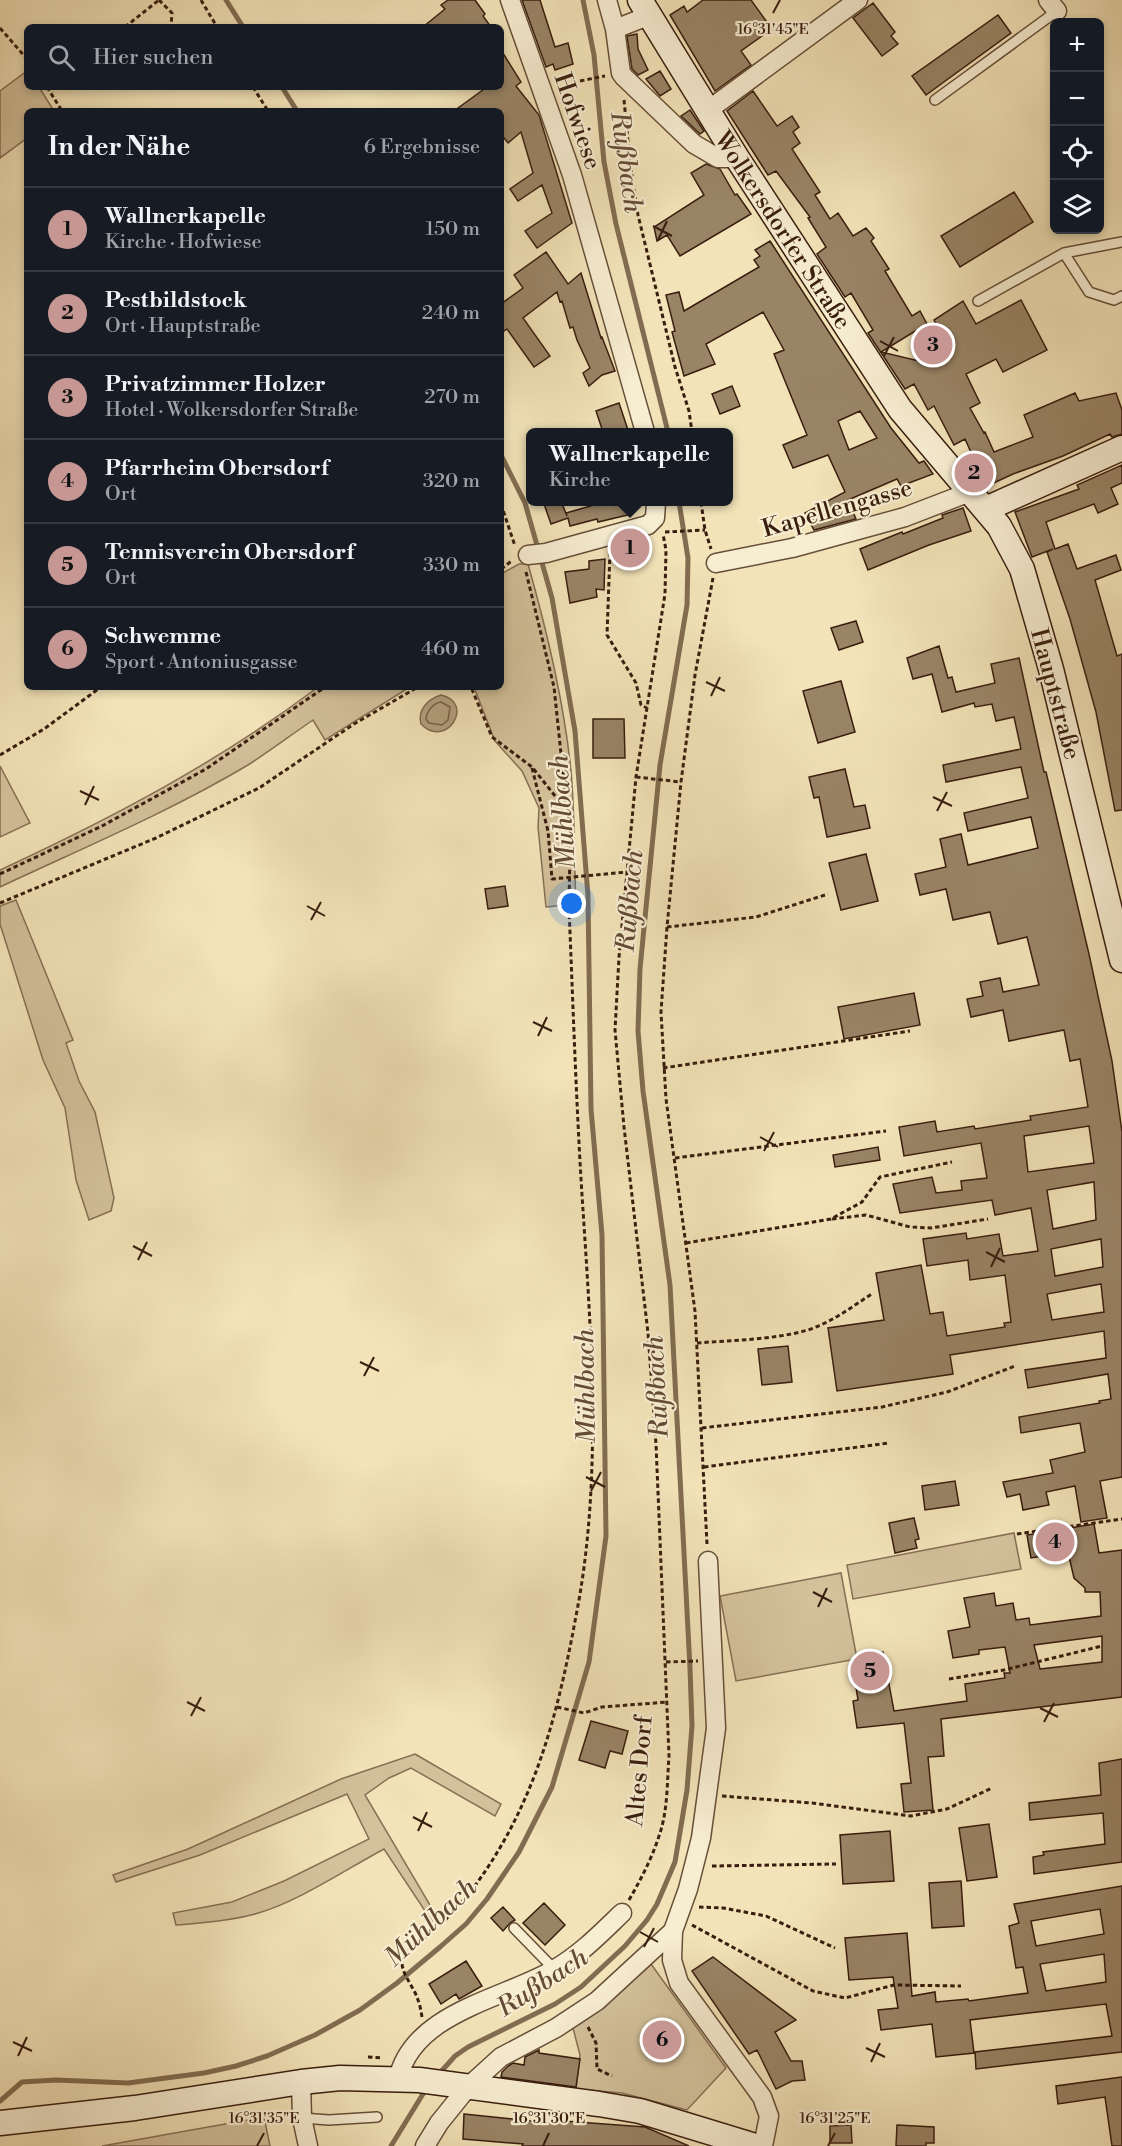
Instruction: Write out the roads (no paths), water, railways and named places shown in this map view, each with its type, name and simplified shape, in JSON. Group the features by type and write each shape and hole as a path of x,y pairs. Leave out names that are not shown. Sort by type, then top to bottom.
{"main road":[{"name":"Wolkersdorfer Straße","path":"644,8 737,158 900,409 936,453"},
{"path":"978,500 1122,448"},
{"name":"Hauptstraße","path":"936,453 978,500 1007,538 1022,569 1051,669 1122,960"},
{"path":"5,2123 135,2108 301,2082 340,2078 409,2079 640,2111 755,2146"}],"street":[{"name":"Hofwiese","path":"510,0 572,175 644,428"},
{"path":"607,0 615,29 621,73 617,76 694,144 718,158 737,158"},
{"path":"707,111 858,0"},
{"path":"615,29 644,8"},
{"name":"Kapellengasse","path":"716,563 792,548 978,500"},
{"path":"529,556 648,525 660,527 656,506"},
{"path":"708,1561 717,1711 709,1794 695,1866 677,1919 672,1960 679,1983 762,2097 769,2116 763,2146"},
{"path":"409,2079 401,2063 420,2040 434,2028 466,2008 554,1969 589,1945 622,1913"},
{"path":"425,2146 462,2086 501,2057 556,2028 597,2001 677,1919"},
{"path":"301,2082 302,2118 308,2146"}],"lane":[{"path":"935,100 1053,6"},
{"path":"978,301 1064,253 1122,242"},
{"path":"1064,253 1089,292 1114,300 1122,296"},
{"path":"514,1928 554,1969"},
{"path":"302,2118 329,2120 377,2117"}],"water":[{"path":"441,695 451,700 456,707 457,715 448,728 440,732 430,731 421,724 422,710 428,702"}],"waterway":[{"name":"Mühlbach","path":"226,0 241,24"},
{"name":"Rußbach","path":"583,0 594,55 604,162 616,224 667,428"},
{"name":"Mühlbach","path":"284,90 295,108"},
{"name":"Mühlbach","path":"0,2101 22,2082 56,2080 128,2083 204,2073 236,2066 267,2056 315,2035 360,2010 397,1983 466,1924 487,1899 519,1852 552,1787 589,1662 606,1536 602,1235 591,1109 588,896 575,731 552,598 525,503 504,461"},
{"name":"Rußbach","path":"438,2075 455,2056 468,2047 555,2004 581,1987 625,1946 657,1904 675,1862 687,1790 692,1726 670,1285 643,1091 638,1031 640,969 660,765 687,605 688,558 680,506"},
{"name":"Rußbach","path":"391,2146 426,2089"}],"place":[{"name":"Privatzimmer Holzer","path":"933,345"},
{"name":"Pestbildstock","path":"974,473"},
{"name":"Wallnerkapelle","path":"630,548"},
{"name":"Pfarrheim Obersdorf","path":"1055,1542"},
{"name":"Tennisverein Obersdorf","path":"870,1671"},
{"name":"Schwemme","path":"662,2040"}]}
